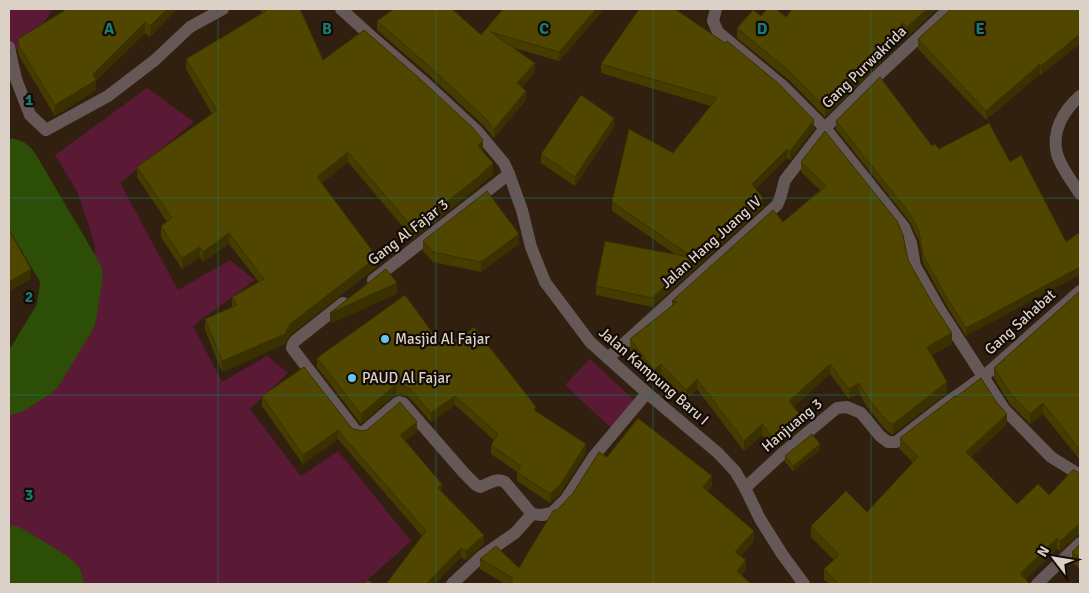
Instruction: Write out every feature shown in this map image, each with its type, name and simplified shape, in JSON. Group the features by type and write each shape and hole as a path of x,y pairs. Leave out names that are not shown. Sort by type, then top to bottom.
{"street":[{"path":"9,47 16,79 30,115 46,130 108,96 155,60 190,27 223,9"},
{"name":"Jalan Kampung Baru I","path":"341,9 478,132 504,163 522,210 531,246 545,282 590,342 718,453 735,471 760,519 804,584"},
{"path":"716,9 713,21 718,32 783,86 825,128 904,227 911,243 915,266 940,310 1004,409 1051,457 1080,475"},
{"name":"Gang Purwakrida","path":"825,128 949,9"},
{"path":"1080,96 1062,116 1056,135 1057,153 1080,194"},
{"name":"Jalan Hang Juang IV","path":"608,358 777,205 782,197 785,180 825,128"},
{"name":"Gang Al Fajar 3","path":"509,174 296,341 292,348 356,431 362,433 397,403 403,403 476,485 480,487 497,480 505,482 532,514"},
{"name":"Gang Sahabat","path":"983,377 1080,291"},
{"name":"Hanjuang 3","path":"744,488 785,450 837,408 847,407 861,413 880,436 888,442 896,442 983,377"},
{"path":"452,584 482,556 515,533 532,514 552,514 566,498 594,456 647,393"},
{"path":"1037,584 1080,544"}],"shaded area":[{"path":"9,9 53,9 33,34 9,56"},
{"path":"147,88 194,122 120,183 178,290 230,260 255,280 193,326 222,382 267,356 288,373 250,409 301,476 338,451 411,541 363,584 84,584 68,569 9,538 9,404 25,397 44,382 76,333 95,281 95,246 88,223 77,191 55,155"},
{"path":"590,359 636,402 611,428 565,385"}],"building":[{"path":"67,9 167,9 150,26 145,22 93,74 96,80 55,105 19,46 18,39"},
{"path":"264,9 300,9 323,60 364,30 472,127 483,140 478,146 493,163 477,178 413,228 348,152 317,177 377,257 290,324 285,334 222,361 205,319 237,305 232,297 264,279 229,233 203,252 200,247 182,258 161,226 172,218 137,167 217,110 186,59 266,11"},
{"path":"394,9 452,9 481,35 503,9 596,9 559,52 491,32 535,63 517,83 526,91 494,129 484,117 430,67 377,21"},
{"path":"639,9 675,9 725,43 727,41 778,83 814,120 790,151 787,149 752,184 763,198 652,298 596,286 605,241 694,258 612,202 629,129 673,153 717,98 601,64"},
{"path":"767,9 776,9 786,17 792,9 927,9 907,27 903,23 878,55 825,107 789,71 737,28 753,10 761,16"},
{"path":"951,9 1080,9 1080,34 1041,66 1040,64 986,111 918,39"},
{"path":"880,77 932,146 935,144 939,149 989,123 1010,162 1021,155 1066,242 1080,232 1080,267 966,328 923,255 919,232 910,214 836,121"},
{"path":"581,95 614,118 575,177 541,154"},
{"path":"825,131 897,221 903,235 908,260 952,333 927,347 947,382 891,424 867,397 859,383 849,389 830,364 789,401 802,417 775,439 762,424 744,441 697,379 686,390 661,364 654,370 630,339 677,302 672,301 773,210 783,222 826,186 801,162"},
{"path":"487,191 519,234 481,262 433,252 423,241"},
{"path":"9,230 31,269 9,282"},
{"path":"386,269 397,283 330,313"},
{"path":"1080,291 1080,450 1043,403 1030,414 1010,393 994,368"},
{"path":"405,295 437,339 459,339 474,327 536,407 534,410 586,444 560,485 550,494 517,472 521,466 491,445 498,434 455,396 431,413 409,388 396,385 361,414 317,358"},
{"path":"304,367 353,429 367,430 400,402 417,422 400,435 442,484 438,488 484,535 466,551 461,548 426,584 386,584 426,531 338,430 303,455 262,396"},
{"path":"981,378 997,403 1007,414 966,452 1017,504 1038,484 1049,495 1073,470 1080,473 1080,525 1060,541 1057,538 1020,574 1030,584 839,584 824,569 839,555 811,526 846,491 867,512 918,457 900,438"},
{"path":"638,418 712,476 703,487 754,531 735,552 746,560 737,571 751,584 515,584 510,582 513,578 480,559 496,546 519,568 553,511 558,509 573,493 599,452 607,457"},
{"path":"812,434 820,444 793,466 785,456"},
{"path":"1080,544 1080,559 1072,552"},
{"path":"368,580 373,584 364,584"}],"waterway":[{"path":"9,169 72,276 66,315 34,368 9,384"},
{"path":"9,556 53,584"}],"place":[{"name":"Masjid Al Fajar","path":"385,339"},
{"name":"PAUD Al Fajar","path":"352,378"}]}
